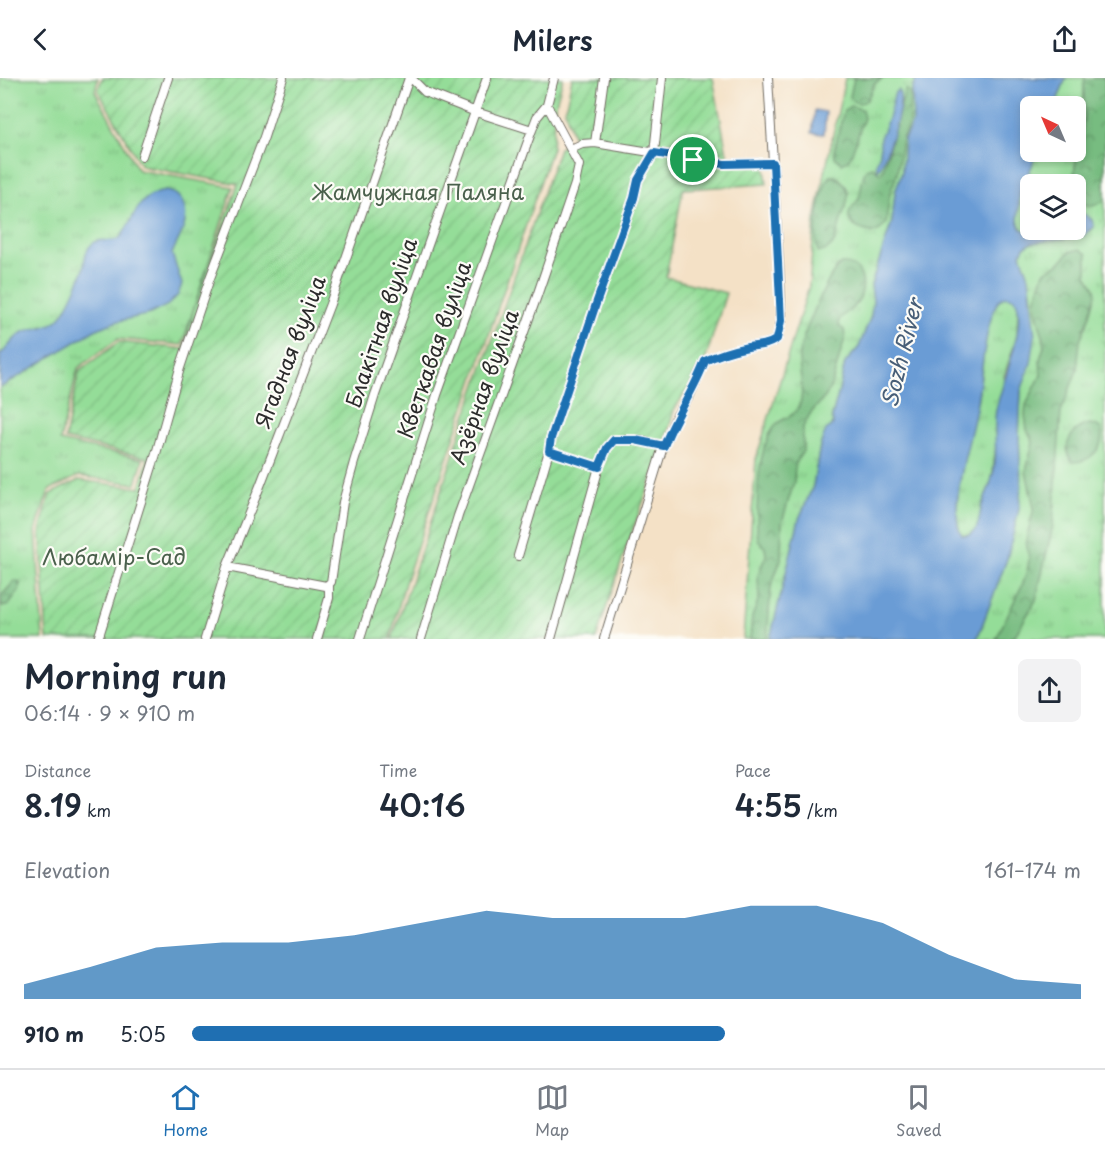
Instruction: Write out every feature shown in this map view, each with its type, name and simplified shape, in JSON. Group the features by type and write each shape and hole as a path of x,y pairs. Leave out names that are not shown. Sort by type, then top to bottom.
{"street":[{"path":"142,156 168,78"},
{"path":"98,639 156,454 180,368 210,278 264,137 283,78"},
{"path":"410,78 425,92 532,130"},
{"name":"Ягадная вуліца","path":"205,639 226,567 330,304 410,78"},
{"name":"Блакітная вуліца","path":"317,639 329,598 329,585 335,561 343,502 357,451 487,78"},
{"name":"Кветкавая вуліца","path":"360,639 437,395 532,130 537,117 547,105 554,78"},
{"path":"595,143 604,78"},
{"path":"518,556 551,438 574,369 634,198 638,180 654,153 662,78"},
{"path":"604,639 664,446 705,361 732,350 766,346 777,339 781,321 781,297 768,78"},
{"name":"Азёрная вуліца","path":"421,639 458,516 575,184 579,165 547,105"},
{"path":"571,149 582,144 595,143 724,164 773,163"},
{"path":"551,639 599,467 607,448 614,440 635,440 664,446"},
{"path":"549,451 599,467"},
{"path":"226,567 329,585"}],"green space":[{"path":"0,78 98,78 95,91 138,170 233,187 182,345 118,339 78,368 60,441 143,459 136,484 79,476 49,490 36,530 43,639 0,639"},
{"name":"Жамчужная Паляна","path":"102,78 563,78 555,107 552,148 405,583 390,639 47,639 40,530 50,494 79,480 140,488 148,458 65,439 79,371 119,342 184,349 193,311 238,184 141,166 98,90"},
{"path":"572,78 713,78 728,159 764,159 767,184 683,189 666,277 726,293 705,361 674,410 664,446 626,548 596,639 392,639 471,401 559,148 574,140 565,110"},
{"path":"845,78 916,78 912,90 913,121 904,139 902,171 895,193 892,222 871,285 873,301 871,316 859,347 845,363 832,417 833,424 826,431 820,446 813,486 799,519 770,639 743,639 756,459 809,286 815,219"},
{"path":"854,78 884,78 875,83 865,102 857,103 850,97"},
{"path":"1066,78 1105,78 1105,639 977,639 1007,559 1019,509 1021,391 1033,308 1029,277 1021,250 1037,241 1086,240 1086,233 1094,227 1086,220 1086,174 1028,174 1034,162 1086,162 1086,96 1059,96"},
{"path":"1085,78 1105,78 1105,201 1093,206 1086,204 1086,174 1074,174 1076,162 1086,162"},
{"path":"905,90 908,90 910,94 909,123 902,139 886,223 879,231 865,231 851,223 849,214 859,198 866,169 873,167 880,173 883,170"},
{"path":"850,106 862,109 864,118 851,156 842,163 835,157 834,151 844,111"},
{"path":"830,176 835,176 842,181 846,186 848,197 832,246 819,252 816,237 818,214 823,191"},
{"path":"1020,192 1020,226 1017,213"},
{"path":"1080,249 1087,254 1087,275 1096,294 1080,341 1077,370 1061,412 1053,525 1036,600 1013,639 996,639 1023,583 1028,567 1026,540 1034,508 1026,471 1033,442 1027,430 1025,415 1026,405 1041,375 1040,359 1044,346 1035,301 1044,272 1060,263 1069,252"},
{"path":"841,264 848,264 859,271 863,283 862,290 857,303 839,320 839,326 844,330 845,338 832,383 826,396 810,414 803,427 803,451 795,464 794,482 782,522 781,559 771,587 767,639 750,639 752,617 759,598 758,575 766,555 765,548 758,539 757,531 758,491 763,452 776,424 798,409 802,391 799,367 801,346 823,292"},
{"path":"1006,296 1014,298 1018,306 1017,336 1004,376 992,479 982,505 978,527 970,534 962,535 958,524 959,492 978,396 987,333 995,307 1000,299"},
{"path":"1090,424 1101,429 1099,448 1086,460 1073,462 1067,450 1070,438 1078,429"},
{"path":"15,581 20,583 20,589 9,605 2,607 0,597"}],"water":[{"name":"Sozh River","path":"917,78 1066,78 1059,96 1020,96 1020,162 1033,162 1028,174 1020,174 1018,220 1020,240 1053,240 1031,243 1024,247 1021,254 1029,277 1035,337 1031,363 1021,391 1019,436 1021,486 1019,509 1007,559 977,639 770,639 799,519 813,486 820,446 826,430 833,424 832,417 845,363 859,347 871,316 873,301 871,285 892,222 895,193 902,171 904,139 913,121 912,90","holes":["1006,296 1014,298 1018,308 1017,336 996,410 993,473 976,530 968,535 962,535 958,524 958,492 976,408 987,333 994,309 1002,298"]},
{"path":"899,90 898,117 888,149 878,170 876,164 880,153 880,138 895,92"},
{"path":"815,110 826,112 824,134 812,133"},
{"path":"165,191 178,196 185,212 181,235 172,254 182,284 178,295 168,305 150,314 115,322 95,330 0,388 0,355 23,332 53,323 61,316 80,280 89,247 98,241 119,239 141,203"},
{"path":"1086,215 1092,220 1094,227 1086,234"}],"route":[{"path":"654,153 693,160 737,165 773,163 781,297 781,321 777,339 766,346 751,346 723,353 705,361 696,384 676,417 664,446 647,441 614,440 607,448 599,467 549,451 551,438 634,198 638,180 654,153"}],"park label":[{"name":"Любамір-Сад","path":"114,558"}]}
